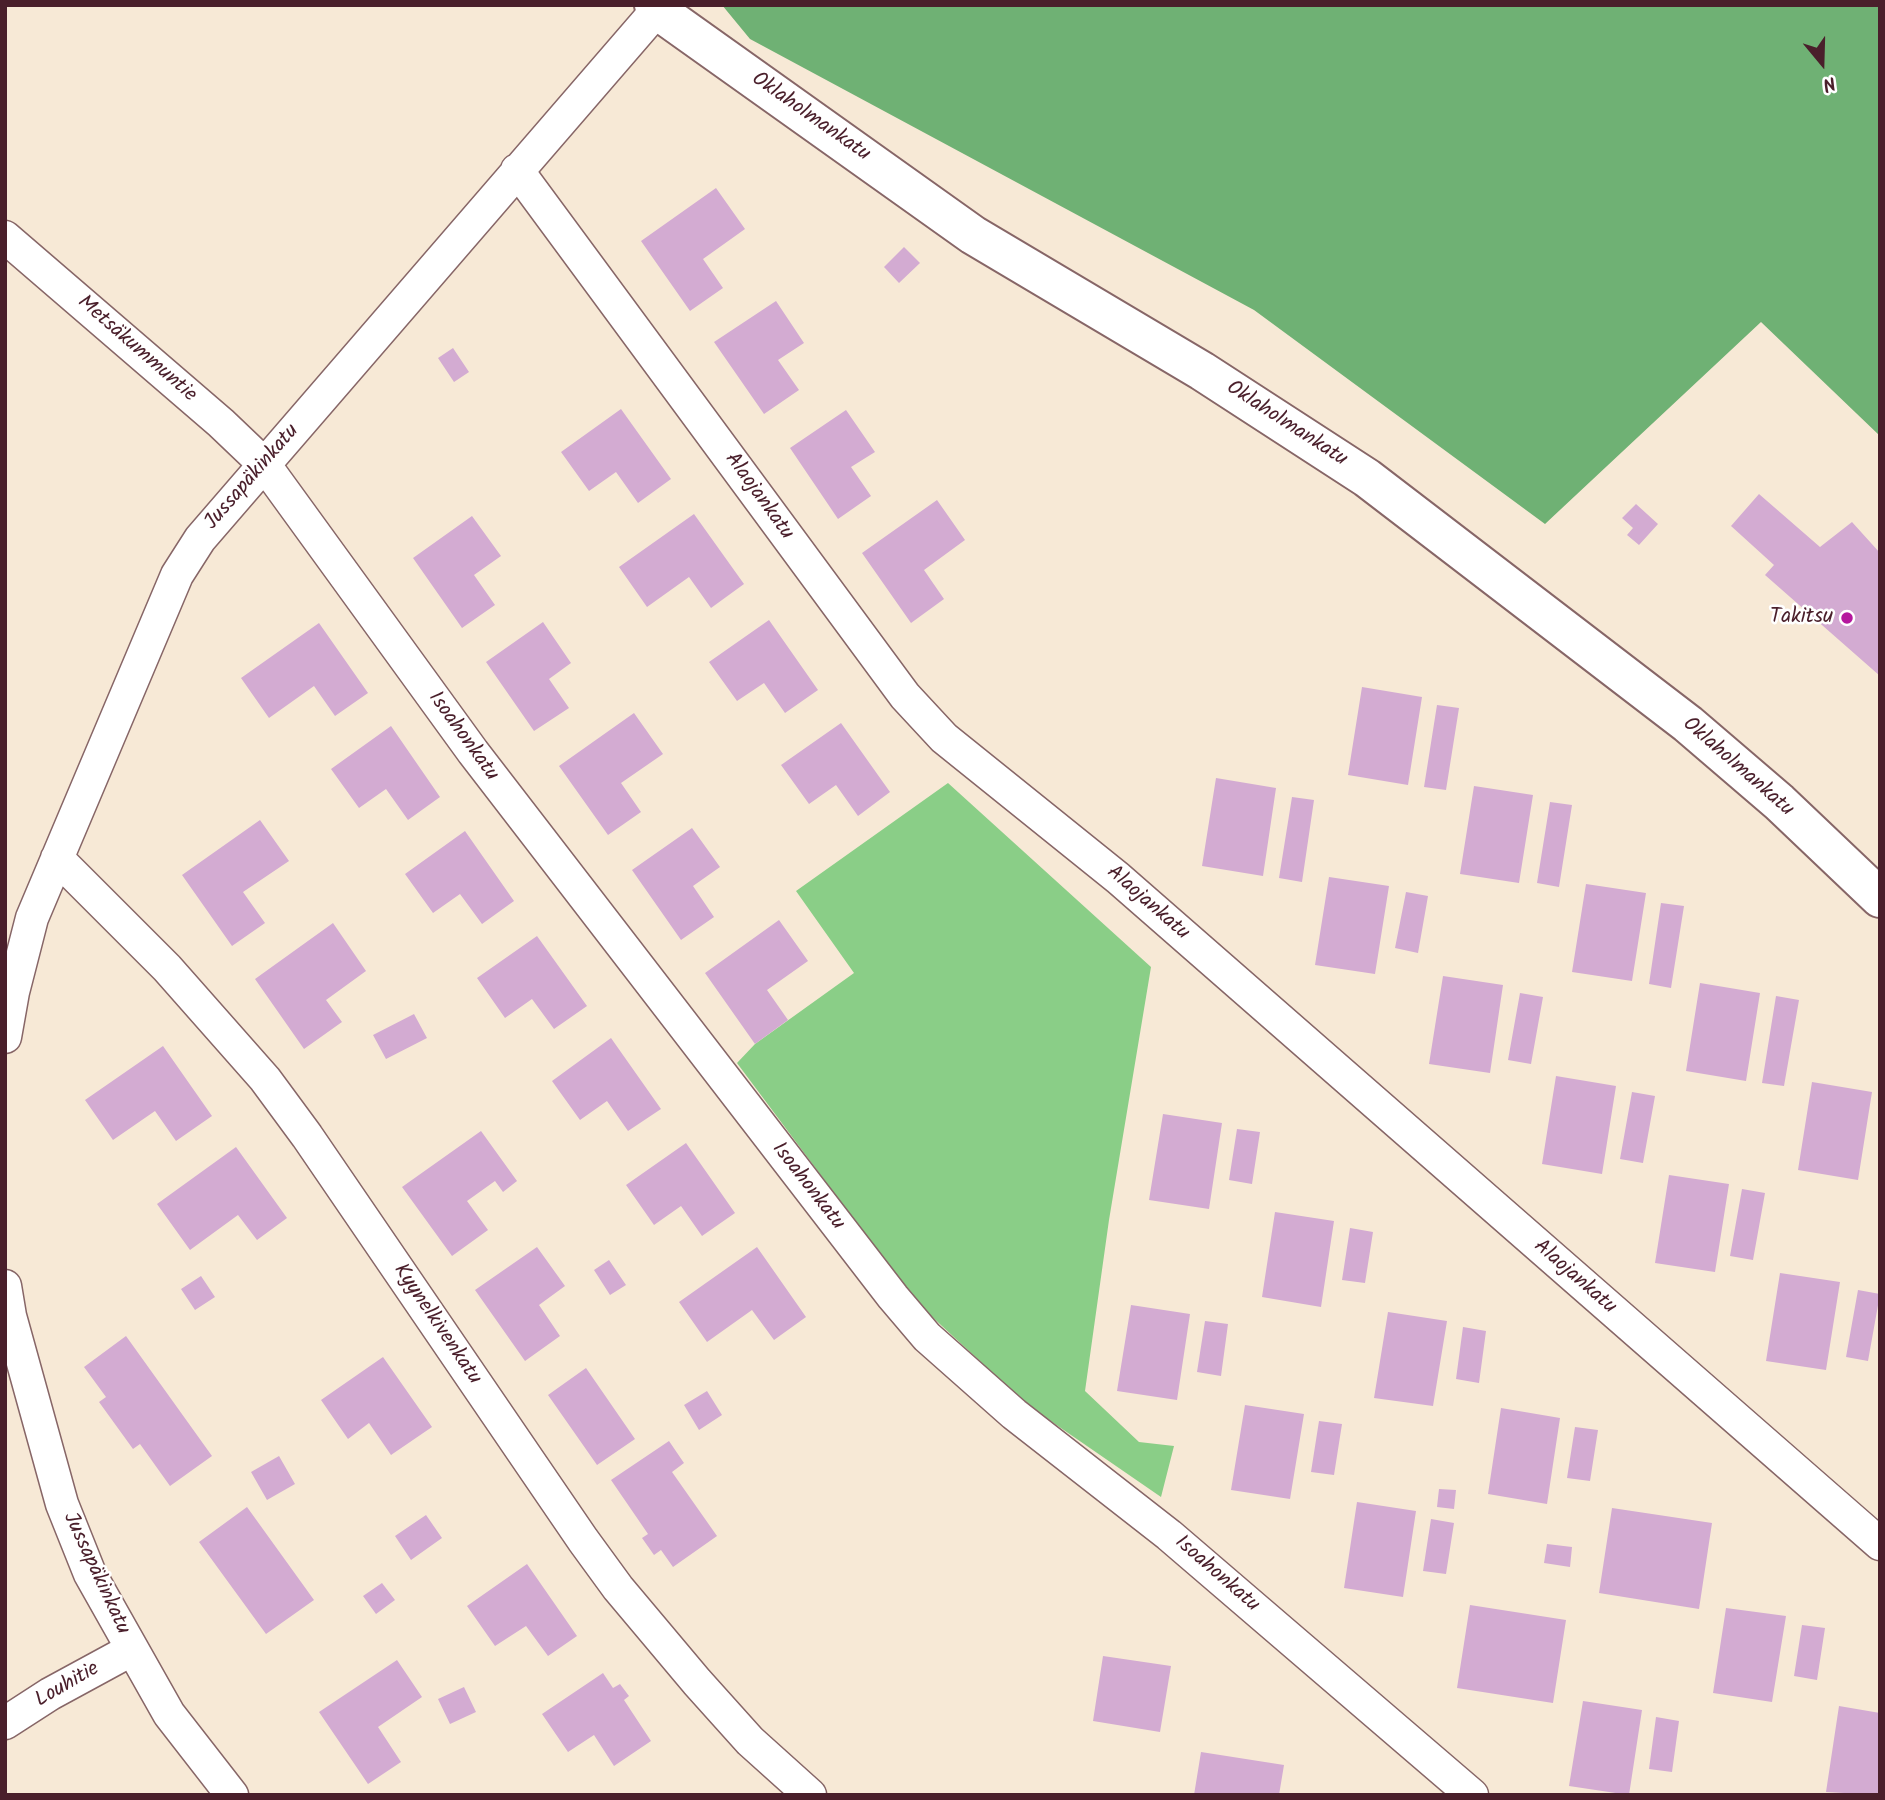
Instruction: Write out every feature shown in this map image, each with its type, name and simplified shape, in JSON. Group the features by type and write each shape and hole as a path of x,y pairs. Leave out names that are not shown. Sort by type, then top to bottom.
{"street":[{"name":"Jussapäkinkatu","path":"5,1037 13,992 32,918 177,575 200,539 655,7"},
{"name":"Oklaholmankatu","path":"655,7 973,235 1202,371 1367,478 1688,724 1779,802 1880,898"},
{"name":"Alaojankatu","path":"517,170 897,686 944,738 1118,878 1880,1544"},
{"name":"Metsäkummuntie","path":"5,237 221,423 264,464"},
{"name":"Isoahonkatu","path":"264,464 472,752 892,1297 927,1337 1014,1414 1169,1535 1472,1795"},
{"name":"Kyynelkivenkatu","path":"57,859 167,968 265,1079 618,1588 750,1741 810,1795"},
{"name":"Jussapäkinkatu","path":"5,1286 10,1317 62,1504 90,1574 169,1714 232,1795"},
{"name":"Louhitie","path":"5,1723 50,1694 131,1650"}],"green space":[{"path":"722,5 1880,5 1880,436 1761,322 1545,524 1254,310 750,39"},
{"path":"948,783 1151,967 1109,1220 1085,1391 1139,1442 1174,1446 1161,1497 1026,1404 914,1300 737,1063 755,1044 854,973 796,891"}],"building":[{"path":"716,188 745,229 703,259 723,288 690,311 641,241"},
{"path":"904,247 920,263 899,283 884,267"},
{"path":"776,301 804,343 778,360 799,390 764,414 714,342"},
{"path":"453,348 469,372 454,382 438,358"},
{"path":"621,409 671,479 638,503 616,472 589,491 561,452"},
{"path":"846,410 875,452 851,467 871,496 838,519 790,448"},
{"name":"Takitsu","path":"1759,494 1820,547 1852,522 1880,553 1880,676 1765,575 1774,565 1731,526"},
{"path":"937,500 965,540 924,570 944,599 911,623 862,553"},
{"path":"1636,504 1658,524 1639,545 1627,535 1633,528 1622,518"},
{"path":"694,514 744,584 711,608 689,577 647,607 619,567"},
{"path":"472,516 501,556 474,575 495,605 462,628 413,558"},
{"path":"769,620 818,690 785,713 764,683 737,701 709,662"},
{"path":"543,622 571,663 549,679 569,708 534,731 486,662"},
{"path":"319,623 368,693 335,716 314,686 269,718 241,678"},
{"path":"1362,687 1422,697 1408,785 1348,775"},
{"path":"1437,705 1459,708 1446,790 1424,787"},
{"path":"634,713 663,754 621,783 641,812 608,835 559,766"},
{"path":"841,723 890,792 858,816 836,785 809,804 781,765"},
{"path":"391,726 440,797 408,820 386,789 359,808 331,769"},
{"path":"1216,778 1276,788 1263,876 1202,866"},
{"path":"1474,786 1533,795 1519,883 1460,874"},
{"path":"1292,797 1314,800 1302,882 1279,878"},
{"path":"1550,802 1572,805 1559,887 1537,883"},
{"path":"260,820 289,861 243,892 265,923 232,946 182,875"},
{"path":"692,828 720,867 693,886 714,917 681,940 632,870"},
{"path":"465,831 514,901 482,924 460,894 433,913 405,874"},
{"path":"1329,877 1389,886 1375,974 1315,965"},
{"path":"1586,884 1646,893 1632,981 1572,972"},
{"path":"1406,892 1428,896 1418,953 1395,948"},
{"path":"1661,903 1684,906 1671,988 1649,984"},
{"path":"779,920 808,961 767,990 788,1020 755,1044 705,973"},
{"path":"333,923 366,971 326,1000 342,1022 304,1049 255,979"},
{"path":"537,936 587,1006 554,1029 532,999 505,1018 477,978"},
{"path":"1443,976 1503,985 1490,1073 1429,1064"},
{"path":"1700,983 1760,993 1746,1081 1686,1071"},
{"path":"1520,993 1543,997 1531,1064 1508,1060"},
{"path":"1776,996 1799,1000 1784,1086 1762,1083"},
{"path":"414,1014 427,1038 386,1059 373,1035"},
{"path":"611,1038 661,1109 628,1131 607,1101 580,1120 552,1081"},
{"path":"163,1046 212,1116 176,1141 155,1111 113,1140 85,1100"},
{"path":"1556,1076 1616,1086 1602,1174 1542,1164"},
{"path":"1812,1082 1872,1092 1858,1180 1798,1170"},
{"path":"1632,1092 1655,1096 1643,1163 1620,1159"},
{"path":"1163,1114 1222,1123 1209,1209 1149,1200"},
{"path":"1237,1129 1260,1132 1252,1184 1229,1180"},
{"path":"481,1131 517,1181 503,1192 495,1181 467,1201 488,1230 452,1256 402,1187"},
{"path":"686,1143 735,1213 702,1236 681,1206 654,1225 626,1185"},
{"path":"236,1147 287,1218 257,1240 238,1215 190,1250 157,1204"},
{"path":"1669,1175 1729,1184 1715,1272 1655,1263"},
{"path":"1742,1189 1765,1193 1753,1260 1730,1256"},
{"path":"1275,1212 1334,1221 1321,1307 1262,1297"},
{"path":"1350,1228 1373,1232 1365,1283 1342,1280"},
{"path":"537,1247 565,1286 539,1305 560,1336 525,1361 475,1290"},
{"path":"757,1247 806,1317 774,1340 752,1310 707,1342 679,1302"},
{"path":"609,1260 626,1285 610,1295 594,1270"},
{"path":"1780,1273 1840,1282 1826,1370 1766,1361"},
{"path":"201,1276 215,1297 195,1310 181,1289"},
{"path":"1858,1290 1880,1294 1868,1361 1846,1357"},
{"path":"1131,1305 1190,1314 1177,1400 1117,1391"},
{"path":"1388,1312 1447,1321 1433,1406 1374,1398"},
{"path":"1205,1321 1228,1324 1221,1376 1197,1372"},
{"path":"1463,1327 1486,1331 1479,1383 1456,1379"},
{"path":"126,1336 212,1456 170,1486 140,1444 133,1449 99,1402 106,1397 84,1367"},
{"path":"383,1357 432,1427 391,1455 369,1423 348,1439 321,1400"},
{"path":"586,1368 635,1439 597,1465 548,1395"},
{"path":"707,1391 722,1415 699,1430 684,1405"},
{"path":"1245,1405 1304,1414 1290,1499 1231,1490"},
{"path":"1501,1408 1560,1418 1547,1504 1488,1494"},
{"path":"1319,1421 1342,1424 1334,1475 1311,1472"},
{"path":"1575,1427 1598,1430 1590,1481 1567,1478"},
{"path":"669,1441 684,1463 672,1472 717,1536 673,1567 661,1550 654,1555 642,1538 648,1534 611,1480"},
{"path":"279,1456 295,1484 267,1500 251,1472"},
{"path":"1439,1489 1456,1490 1454,1509 1437,1507"},
{"path":"1357,1502 1416,1511 1403,1597 1344,1588"},
{"path":"247,1507 314,1600 266,1634 199,1542"},
{"path":"1612,1508 1712,1523 1699,1609 1599,1593"},
{"path":"426,1515 442,1538 411,1560 395,1536"},
{"path":"1431,1519 1454,1523 1446,1574 1423,1571"},
{"path":"1547,1544 1572,1547 1570,1567 1544,1563"},
{"path":"527,1564 577,1636 548,1656 526,1626 495,1646 467,1606"},
{"path":"382,1583 395,1600 376,1614 363,1596"},
{"path":"1470,1605 1566,1620 1553,1703 1457,1688"},
{"path":"1726,1608 1786,1616 1772,1702 1713,1693"},
{"path":"1802,1625 1825,1628 1817,1680 1794,1676"},
{"path":"1103,1656 1171,1666 1160,1732 1093,1721"},
{"path":"397,1660 422,1697 378,1727 401,1762 368,1784 319,1712"},
{"path":"603,1673 613,1688 620,1684 629,1696 624,1700 651,1741 614,1766 594,1735 568,1752 542,1714"},
{"path":"464,1687 476,1712 450,1724 438,1699"},
{"path":"1583,1701 1642,1710 1629,1795 1569,1786"},
{"path":"1839,1706 1880,1713 1880,1795 1826,1792"},
{"path":"1656,1717 1679,1721 1672,1772 1649,1769"},
{"path":"1201,1752 1284,1765 1279,1795 1194,1795"}],"place":[{"name":"Takitsu","path":"1847,618"}]}
